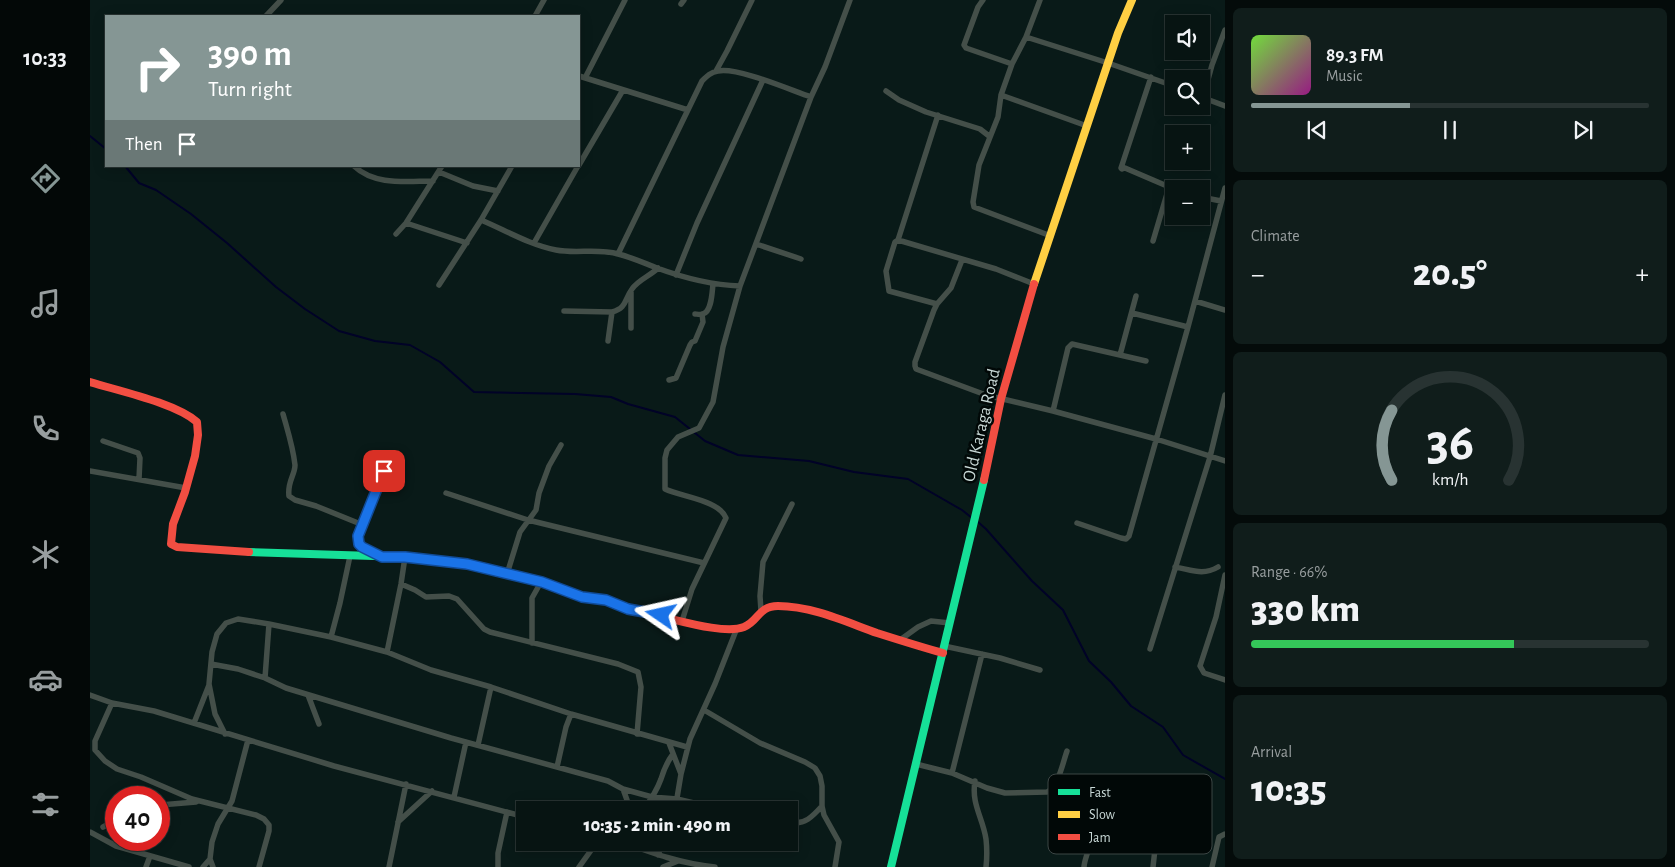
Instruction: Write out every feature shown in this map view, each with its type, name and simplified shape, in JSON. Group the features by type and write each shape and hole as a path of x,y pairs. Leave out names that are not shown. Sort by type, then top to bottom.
{"street":[{"path":"267,15 282,0"},
{"path":"536,15 544,0"},
{"path":"625,0 582,77 688,110"},
{"path":"716,71 752,0"},
{"path":"682,621 692,589 726,518 724,512 715,506 665,489 665,458 667,450 678,437 699,428 713,402 723,347 740,286 811,97 850,0"},
{"path":"983,0 978,7 964,45 966,48 1012,64"},
{"path":"1040,0 1026,37 1012,64 1001,95 998,117 979,165 974,187 974,208 1051,236"},
{"name":"Old Karaga Road","path":"891,867 1002,399 1034,284 1129,1"},
{"path":"1210,72 1225,30"},
{"path":"1026,37 1165,82"},
{"path":"618,254 702,81 708,75 716,71 725,70 739,72 811,97"},
{"path":"1151,77 1121,168 1165,185"},
{"path":"676,275 700,215 763,80"},
{"path":"580,163 623,90"},
{"path":"886,91 899,100 980,128 989,136"},
{"path":"1001,95 1087,126"},
{"path":"1210,101 1225,106"},
{"path":"936,304 889,291 886,271 898,240 938,115"},
{"path":"355,167 373,177 386,181 433,181"},
{"path":"396,234 406,223 442,167"},
{"path":"440,285 482,220 510,167"},
{"path":"534,242 577,167"},
{"path":"439,172 473,186 498,191"},
{"path":"1077,523 1121,538 1126,539 1129,536 1225,188"},
{"path":"1210,199 1221,202"},
{"path":"1153,241 1165,208"},
{"path":"482,220 558,250 605,251 676,275 714,284 740,286"},
{"path":"406,223 467,243"},
{"path":"898,240 996,269 1034,284"},
{"path":"756,244 800,260"},
{"path":"962,260 951,288 936,304 929,320 916,362 916,369 960,386 1002,399 1156,439 1225,461"},
{"path":"564,311 612,312 619,310 624,306 631,290 651,276 658,268"},
{"path":"695,314 705,314 709,306 714,284"},
{"path":"631,290 631,328"},
{"path":"1120,355 1136,296"},
{"path":"1195,301 1225,310"},
{"path":"608,341 612,312"},
{"path":"1132,313 1188,326"},
{"path":"669,380 676,378 690,345 695,341 703,322 702,314"},
{"path":"1053,411 1068,348 1072,344 1146,361"},
{"path":"90,382 164,406 194,418 198,423 199,430 186,488 170,537 171,544 177,547 242,552 405,557 467,564 542,582 582,597 606,600 628,609 715,628 737,628 748,625 767,607 779,606 802,609 839,618 900,640 982,654 1040,670"},
{"path":"1150,649 1210,457 1225,394"},
{"path":"283,414 294,452 295,466 288,486 290,496 295,500 362,524"},
{"path":"102,442 138,453 140,458 139,479"},
{"path":"507,574 520,532 536,510 539,493 549,466 561,446"},
{"path":"90,471 186,488"},
{"path":"382,557 362,547 359,544 358,536 384,471"},
{"path":"446,493 528,520 704,563"},
{"path":"761,611 760,596 764,562 792,504"},
{"path":"331,637 350,556"},
{"path":"387,652 405,557"},
{"path":"1176,567 1204,573 1218,567"},
{"path":"1225,575 1216,617 1200,666 1204,673 1225,680"},
{"path":"532,643 532,598 542,582"},
{"path":"401,584 426,597 449,596 457,599 484,629 618,664 638,672 641,687 637,734"},
{"path":"225,734 215,714 210,684 212,652 218,634 226,623 238,619 331,637 387,652 432,670 637,734 687,747"},
{"path":"900,640 918,627 931,621 950,624"},
{"path":"265,678 269,624"},
{"path":"677,799 680,774 687,747 737,628"},
{"path":"952,773 982,654"},
{"path":"211,664 238,669 308,695 466,742 608,781 623,789 652,797 685,801"},
{"path":"194,723 210,684"},
{"path":"478,745 491,687"},
{"path":"90,695 112,703 154,711 334,766 516,814"},
{"path":"308,695 319,724"},
{"path":"112,703 95,741 95,750 105,761 117,769 200,802 256,815 264,819 269,825 260,867"},
{"path":"704,710 760,742 815,768 820,776 822,786 824,815 839,842 835,867"},
{"path":"557,767 566,727 571,714"},
{"path":"213,867 210,860 212,842 218,824 228,808 248,740"},
{"path":"454,797 466,742"},
{"path":"669,743 680,774"},
{"path":"1058,774 1067,751"},
{"path":"649,801 661,780 663,769 673,754"},
{"path":"916,764 952,773 975,781 987,788 1005,793 1048,792"},
{"path":"975,781 973,792 986,838 986,867"},
{"path":"389,867 406,784"},
{"path":"623,789 627,801"},
{"path":"398,822 432,791"},
{"path":"170,804 200,802"},
{"path":"798,823 812,816 822,806"},
{"path":"498,867 498,853 507,812"},
{"path":"90,832 116,846 174,865 189,867"},
{"path":"1212,867 1219,837 1225,834"},
{"path":"579,867 591,851"},
{"path":"647,851 678,861 715,867"},
{"path":"658,855 660,851"},
{"path":"1084,867 1088,854"},
{"path":"1153,867 1154,854"},
{"path":"146,867 150,856"},
{"path":"203,867 210,860"},
{"path":"663,867 678,861"}],"waterway":[{"path":"90,136 105,148"},
{"path":"126,167 139,183 156,190 191,214 276,287 339,331 375,341 410,345 440,362 474,392 575,394 611,397 628,404 675,417 705,441 738,455 809,461 854,472 908,479 962,510 972,518"},
{"path":"978,522 1032,581 1063,610 1089,661 1111,682 1131,706 1163,727 1183,755 1225,779"}],"traffic: fast":[{"path":"891,867 984,480"},
{"path":"249,552 405,557 453,562"}],"traffic: slow":[{"path":"1034,284 1118,33 1132,0"},
{"path":"453,562 541,582 582,597 606,600 628,609 654,615"}],"traffic: jam":[{"path":"984,480 1001,399 1034,284"},
{"path":"90,382 161,403 187,415 197,422 198,435 195,456 185,492 173,524 171,544 177,547 249,552"},
{"path":"654,615 712,628 735,629 749,624 766,608 778,606 791,607 829,615 877,633 943,653"}],"route":[{"path":"384,471 358,536 359,544 362,547 382,557 405,557 467,564 542,582 582,597 606,600 628,609 661,615"}]}
